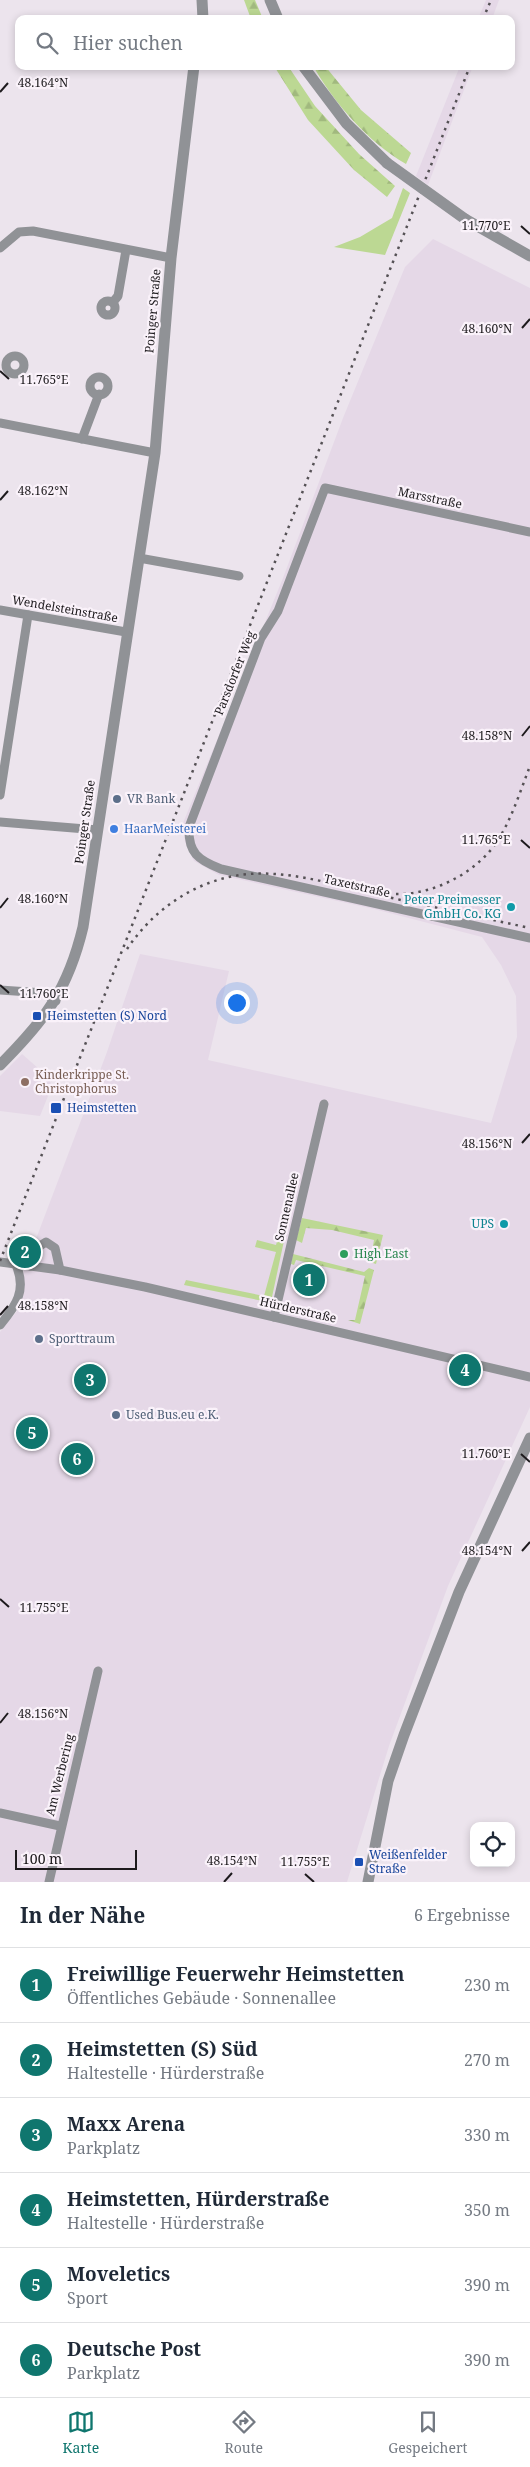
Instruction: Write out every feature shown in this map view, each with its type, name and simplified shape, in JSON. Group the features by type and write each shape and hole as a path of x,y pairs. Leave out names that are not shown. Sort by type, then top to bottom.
{"street":[{"path":"202,0 203,15"},
{"path":"270,0 276,15"},
{"name":"Poinger Straße","path":"0,1065 25,1040 56,1001 72,969 79,946 155,453 171,258 194,70"},
{"path":"306,70 346,123 387,163 465,219 530,256"},
{"path":"0,248 19,232 33,231 171,258"},
{"path":"113,302 118,296 126,250"},
{"path":"82,439 99,394"},
{"path":"0,423 155,453"},
{"name":"Marsstraße","path":"325,488 530,532"},
{"name":"Parsdorfer Weg","path":"188,842 189,827 261,638 278,611 325,488"},
{"path":"138,558 239,576"},
{"name":"Wendelsteinstraße","path":"0,610 126,632"},
{"path":"0,795 28,615"},
{"path":"0,822 98,830"},
{"name":"Taxetstraße","path":"188,842 195,854 207,864 221,869 530,938"},
{"path":"0,990 44,993 56,1001"},
{"name":"Sonnenallee","path":"274,1317 324,1104"},
{"path":"30,1266 35,1249 46,1242 55,1248 60,1270"},
{"name":"Hürderstraße","path":"0,1262 60,1270 274,1317 530,1377"},
{"path":"0,1325 16,1306 20,1287 19,1273 16,1265"},
{"path":"368,1882 388,1781 404,1735 459,1592 530,1438"},
{"name":"Am Werbering","path":"49,1882 60,1826 98,1671"},
{"name":"Am Werbering","path":"0,1813 60,1826"}],"shaded area":[{"path":"486,0 499,0 493,15 480,15"},
{"path":"458,70 471,70 428,185 416,176"},
{"path":"433,239 530,288 530,1407 448,1586 389,1746 347,1882 0,1882 0,1332 18,1310 23,1285 23,1273 107,1052 140,954 229,971 208,1060 491,1123 517,1037 516,996 501,965 482,937 374,909 219,875 194,861 185,842 183,823 283,578 343,418 405,267"},
{"name":"Kinderkrippe St. Christophorus","path":"22,1054 48,1077 52,1086 40,1116 0,1111 0,1076"}],"green space":[{"path":"244,0 255,0 261,15 250,15"},
{"path":"277,70 291,70 315,106 359,154 395,186 387,197 354,170 308,120"},
{"path":"316,70 328,70 361,110 411,153 406,164 379,145 354,121 331,94"},
{"path":"403,188 410,193 385,255 334,247 360,237 392,218"},
{"path":"302,1218 383,1235 376,1264 370,1262 374,1240 332,1230 306,1228 302,1243 296,1240"},
{"path":"279,1235 285,1236 272,1297 268,1302 184,1285 186,1280 264,1296 276,1252 255,1247 257,1240 276,1245"},
{"path":"293,1254 364,1272 369,1268 374,1270 360,1324 348,1320 355,1320 365,1276 296,1260 294,1265 291,1264"}],"railway":[{"path":"485,15 491,0"},
{"path":"0,1261 468,70"},
{"path":"396,894 411,893 441,885 455,879 481,860 505,829 530,766"},
{"path":"127,949 155,916 172,902 190,891 230,877 252,874 287,875 313,879 530,928"}],"place":[{"name":"VR Bank","path":"117,799"},
{"name":"HaarMeisterei","path":"114,829"},
{"name":"Peter Preimesser GmbH Co. KG","path":"511,907"},
{"name":"Heimstetten (S) Nord","path":"37,1016"},
{"name":"Kinderkrippe St. Christophorus","path":"25,1082"},
{"name":"Heimstetten","path":"56,1108"},
{"name":"UPS","path":"504,1224"},
{"name":"Heimstetten (S) Süd","path":"25,1252"},
{"name":"High East","path":"344,1254"},
{"name":"Freiwillige Feuerwehr Heimstetten","path":"309,1280"},
{"name":"Sporttraum","path":"39,1339"},
{"name":"Heimstetten, Hürderstraße","path":"465,1370"},
{"name":"Maxx Arena","path":"90,1380"},
{"name":"Used Bus.eu e.K.","path":"116,1415"},
{"name":"Moveletics","path":"32,1433"},
{"name":"Deutsche Post","path":"77,1459"},
{"name":"Weißenfelder Straße","path":"359,1862"}]}
